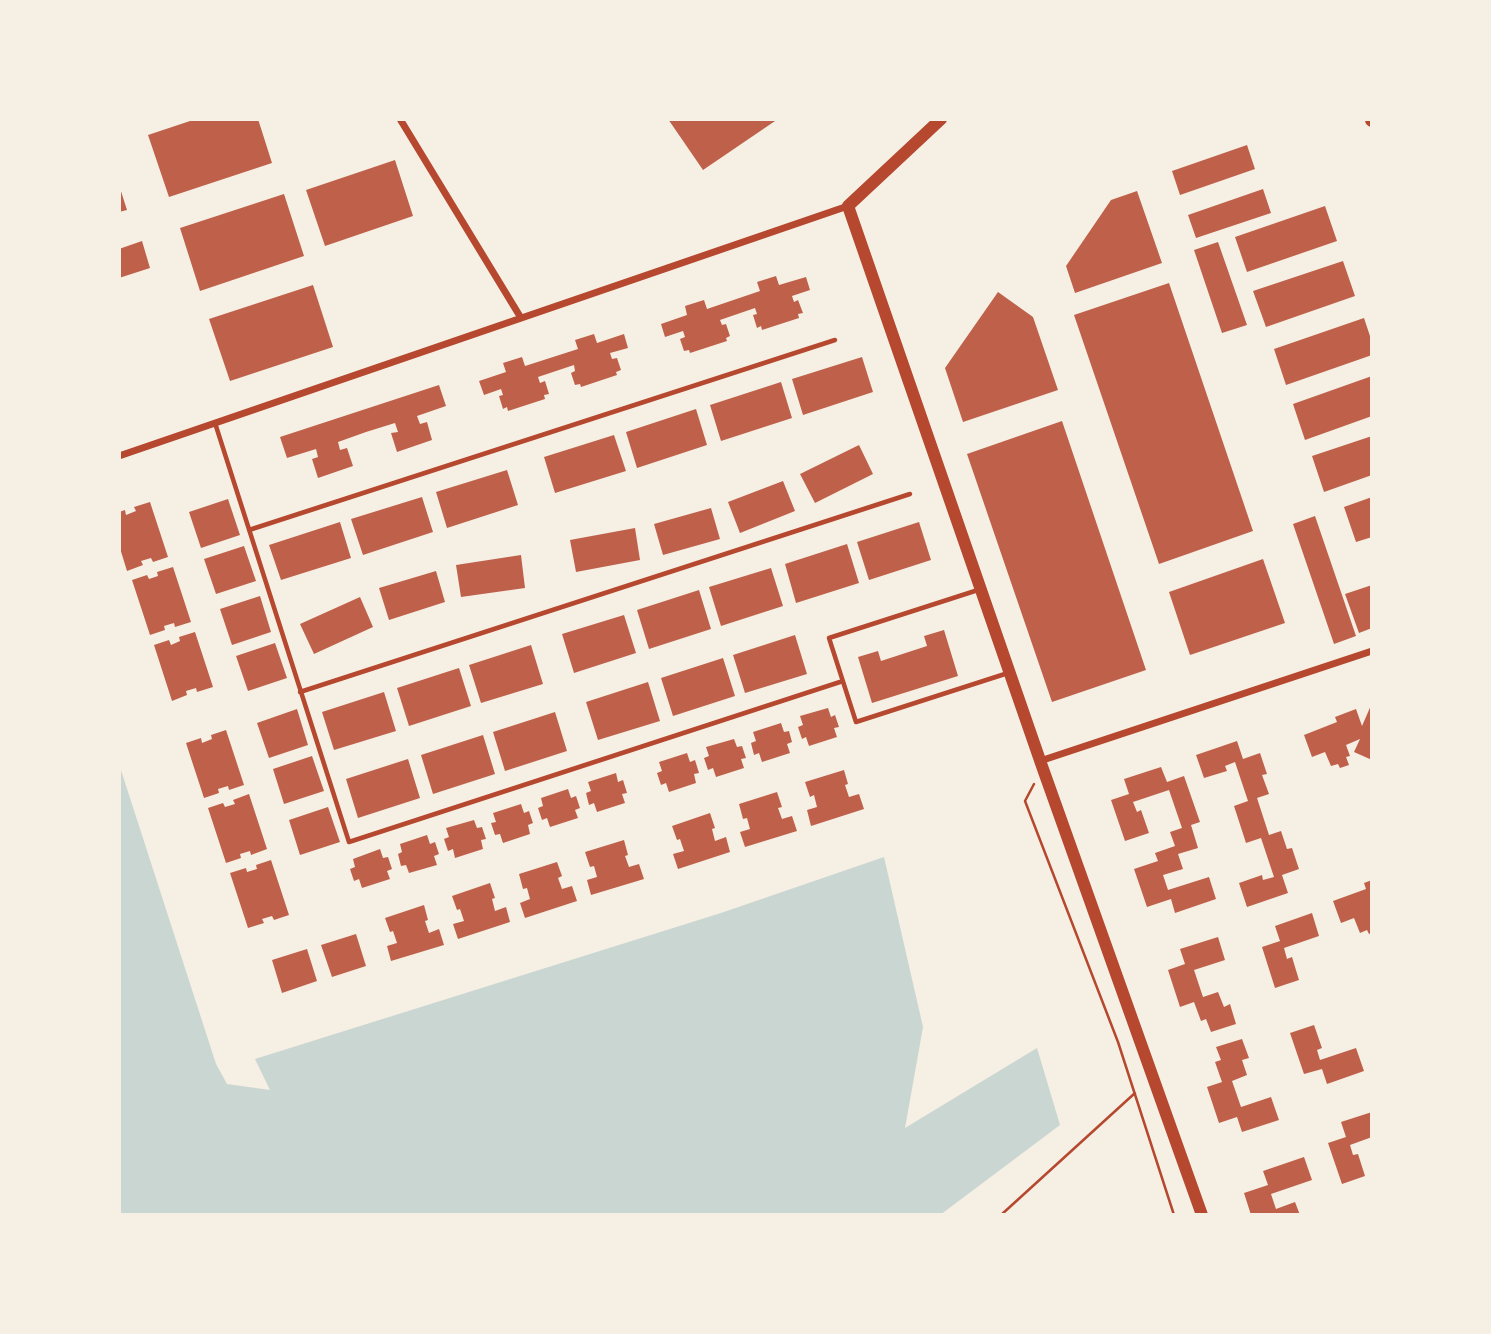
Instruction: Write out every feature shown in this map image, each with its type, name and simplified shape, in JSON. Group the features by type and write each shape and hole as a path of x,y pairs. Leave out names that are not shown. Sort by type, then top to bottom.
{"street":[{"path":"400,119 521,318"},
{"path":"119,456 848,206 941,119"},
{"path":"848,206 1041,765 1202,1215"},
{"path":"1041,765 1372,651"}],"lane":[{"path":"249,530 835,340"},
{"path":"215,423 349,842 843,681"},
{"path":"300,692 910,494"},
{"path":"980,589 829,638 856,722 1009,673"}],"path":[{"path":"1041,765 1025,801 1118,1042 1174,1215"},
{"path":"1001,1215 1135,1093"}],"shaded area":[{"path":"119,764 216,1064 227,1084 270,1090 255,1059 721,913 884,857 923,1027 905,1128 1037,1048 1060,1125 940,1215 119,1215"}],"building":[{"path":"196,119 258,119 272,163 169,197 148,135"},
{"path":"668,119 778,119 703,170"},
{"path":"1247,145 1255,169 1180,195 1172,171"},
{"path":"395,160 413,216 325,246 306,190"},
{"path":"119,185 127,210 119,212"},
{"path":"1263,189 1271,213 1196,238 1188,215"},
{"path":"1137,191 1162,263 1075,293 1066,266 1111,200"},
{"path":"284,194 304,256 200,291 180,228"},
{"path":"1325,206 1337,241 1247,272 1235,237"},
{"path":"142,241 150,268 119,278 119,249"},
{"path":"1218,242 1247,325 1222,333 1194,250"},
{"path":"1343,261 1355,296 1266,327 1253,291"},
{"path":"776,276 779,285 806,277 810,290 792,296 794,302 798,300 803,313 798,314 799,318 762,330 761,326 757,328 753,315 757,314 755,308 720,320 722,325 726,324 730,336 726,338 727,341 690,353 689,350 684,351 680,339 685,337 683,331 665,337 661,324 687,315 685,306 704,300 707,309 760,291 757,282"},
{"path":"1169,283 1253,531 1159,564 1074,315"},
{"path":"313,285 333,347 230,381 209,319"},
{"path":"998,292 1033,317 1058,390 963,422 945,368"},
{"path":"1364,318 1372,342 1372,355 1286,385 1274,349"},
{"path":"594,334 597,343 624,334 628,348 610,353 612,359 617,358 621,370 616,372 617,375 581,387 580,384 575,385 571,373 575,371 574,365 538,377 540,383 545,381 549,394 544,395 545,399 508,411 507,407 503,409 499,396 503,395 501,389 484,395 479,381 506,372 503,363 522,357 525,366 578,349 575,340"},
{"path":"862,357 873,392 803,415 792,379"},
{"path":"1372,376 1372,416 1305,440 1293,404"},
{"path":"781,382 792,418 721,441 710,405"},
{"path":"439,385 446,406 417,416 420,424 427,422 432,440 397,452 391,433 398,432 395,423 366,432 338,442 340,450 347,448 353,466 318,478 312,459 318,457 316,449 287,458 280,437"},
{"path":"696,409 707,445 637,468 626,432"},
{"path":"1062,421 1146,670 1052,702 967,454"},
{"path":"614,435 626,471 555,493 544,457"},
{"path":"1372,436 1372,475 1324,492 1312,456"},
{"path":"859,445 873,474 815,503 800,474"},
{"path":"507,470 518,505 447,528 436,492"},
{"path":"783,481 795,511 740,533 728,502"},
{"path":"422,497 433,532 363,555 351,519"},
{"path":"1372,497 1372,537 1356,542 1344,507"},
{"path":"228,499 240,535 201,548 189,512"},
{"path":"150,502 168,557 153,562 151,558 141,561 143,565 127,571 119,545 119,512 125,510 126,515 136,511 134,507"},
{"path":"711,508 720,539 663,555 654,524"},
{"path":"1315,516 1356,636 1334,644 1293,524"},
{"path":"340,522 351,558 281,580 269,545"},
{"path":"919,522 931,560 869,580 857,542"},
{"path":"635,528 640,560 576,572 570,540"},
{"path":"847,544 859,583 796,603 785,564"},
{"path":"244,546 256,581 216,594 204,559"},
{"path":"521,555 525,588 461,597 456,565"},
{"path":"1263,559 1285,623 1190,655 1169,592"},
{"path":"173,567 191,622 175,627 174,623 164,626 165,630 150,635 132,580 147,575 149,579 158,576 157,572"},
{"path":"771,568 783,606 721,626 709,587"},
{"path":"436,571 445,602 389,620 379,588"},
{"path":"1372,585 1372,628 1359,633 1345,594"},
{"path":"699,590 711,629 649,649 637,610"},
{"path":"260,596 271,632 232,645 220,609"},
{"path":"360,597 373,627 314,654 300,624"},
{"path":"624,615 636,653 574,673 562,634"},
{"path":"944,630 958,676 872,703 858,657 878,651 881,661 927,646 924,636"},
{"path":"195,632 213,687 197,692 196,688 186,691 187,695 172,701 154,645 169,640 171,645 180,641 179,637"},
{"path":"795,635 807,674 745,693 733,655"},
{"path":"275,643 287,678 248,691 236,656"},
{"path":"531,645 543,684 481,703 469,665"},
{"path":"723,658 735,696 673,716 661,678"},
{"path":"459,668 471,706 409,726 397,688"},
{"path":"648,682 660,721 598,740 586,702"},
{"path":"384,692 396,731 334,750 322,712"},
{"path":"1372,703 1372,760 1354,752 1360,739 1346,745 1350,756 1346,757 1349,765 1340,768 1338,764 1331,766 1325,752 1312,757 1304,735 1337,722 1335,717 1356,709 1362,726"},
{"path":"828,708 831,717 835,715 839,727 834,728 837,737 809,746 806,737 802,739 798,727 803,725 800,716"},
{"path":"297,709 308,745 269,758 257,723"},
{"path":"555,712 567,751 505,771 493,732"},
{"path":"781,723 784,732 789,731 792,742 787,744 790,753 762,762 759,753 754,755 751,743 756,741 753,732"},
{"path":"226,730 244,785 229,790 228,786 218,789 219,793 204,798 186,743 201,738 202,743 212,739 211,735"},
{"path":"483,735 495,774 433,794 421,755"},
{"path":"734,739 737,747 742,746 746,758 741,759 744,768 716,777 713,768 708,770 704,758 709,756 706,747"},
{"path":"1237,741 1243,759 1260,753 1267,774 1262,775 1269,794 1257,798 1269,835 1281,831 1287,849 1292,848 1299,869 1282,875 1288,893 1247,907 1239,883 1262,875 1263,880 1274,877 1261,838 1246,843 1234,806 1248,801 1235,762 1225,766 1227,771 1204,778 1196,755"},
{"path":"687,753 690,762 695,760 699,773 694,774 696,783 669,792 666,783 661,785 657,773 662,771 659,762"},
{"path":"312,756 324,791 284,804 273,769"},
{"path":"408,759 420,798 358,818 346,779"},
{"path":"1161,767 1167,782 1184,776 1200,822 1191,825 1198,848 1178,854 1183,869 1163,875 1168,890 1209,877 1216,899 1175,913 1171,899 1147,907 1134,869 1158,861 1155,853 1175,846 1170,832 1182,828 1169,790 1133,802 1137,812 1141,810 1149,833 1125,841 1111,800 1129,794 1124,779"},
{"path":"844,770 849,797 859,794 864,809 811,826 807,810 817,807 814,795 810,797 805,782"},
{"path":"616,773 618,782 623,780 627,793 622,794 625,803 597,812 594,803 589,805 586,793 591,791 588,782"},
{"path":"568,789 571,798 576,796 580,808 575,810 578,818 550,827 547,818 542,820 538,808 543,806 541,798"},
{"path":"777,792 782,807 778,808 782,819 792,816 797,831 745,847 740,832 750,829 747,818 743,819 739,804"},
{"path":"249,794 267,849 251,855 250,851 240,854 241,858 226,863 208,808 223,803 225,807 235,804 233,800"},
{"path":"521,804 524,813 529,811 533,823 528,825 530,834 503,843 500,834 495,835 491,823 496,822 493,813"},
{"path":"328,807 340,842 300,855 289,820"},
{"path":"710,813 715,828 712,829 715,841 726,837 730,852 678,869 673,854 684,851 672,826"},
{"path":"474,820 477,828 482,827 486,839 481,840 483,849 455,858 453,849 448,851 444,839 449,837 446,828"},
{"path":"427,835 430,844 435,842 439,854 434,856 437,865 409,873 406,865 401,866 398,854 402,852 400,844"},
{"path":"624,840 629,867 639,864 644,879 591,895 587,880 597,877 585,852"},
{"path":"380,849 383,858 388,857 392,869 387,871 390,879 362,888 359,879 354,881 350,869 355,867 353,859"},
{"path":"271,860 289,915 274,920 272,916 262,919 264,923 248,928 230,873 246,868 247,872 257,869 256,865"},
{"path":"557,862 562,876 558,878 562,889 572,886 577,901 525,918 520,903 530,899 527,888 523,889 519,874"},
{"path":"1372,880 1372,933 1369,934 1367,930 1360,933 1354,918 1341,923 1333,901 1366,889 1364,883"},
{"path":"490,883 495,898 492,899 495,911 506,907 510,922 458,939 453,924 464,921 452,896"},
{"path":"424,905 429,933 439,929 444,945 391,961 387,946 397,943 385,918"},
{"path":"1312,913 1319,936 1284,948 1287,959 1292,957 1299,980 1275,988 1262,947 1280,941 1275,926"},
{"path":"356,934 366,966 332,977 321,945"},
{"path":"1218,937 1225,960 1194,970 1203,997 1218,992 1224,1007 1230,1004 1236,1024 1211,1032 1206,1019 1201,1021 1194,1002 1180,1007 1168,970 1185,964 1180,949"},
{"path":"307,949 317,981 282,993 272,960"},
{"path":"1314,1025 1322,1048 1317,1050 1320,1060 1356,1048 1364,1071 1327,1084 1322,1069 1304,1074 1290,1033"},
{"path":"1242,1039 1249,1058 1242,1060 1247,1075 1232,1081 1241,1107 1271,1097 1279,1120 1242,1132 1237,1117 1219,1123 1207,1087 1222,1082 1215,1062 1221,1060 1216,1047"},
{"path":"1372,1112 1372,1137 1350,1145 1353,1155 1358,1154 1365,1176 1342,1184 1328,1143 1346,1137 1341,1122"},
{"path":"1304,1157 1312,1180 1271,1194 1276,1209 1295,1202 1300,1215 1251,1215 1244,1193 1268,1185 1263,1171"}]}
